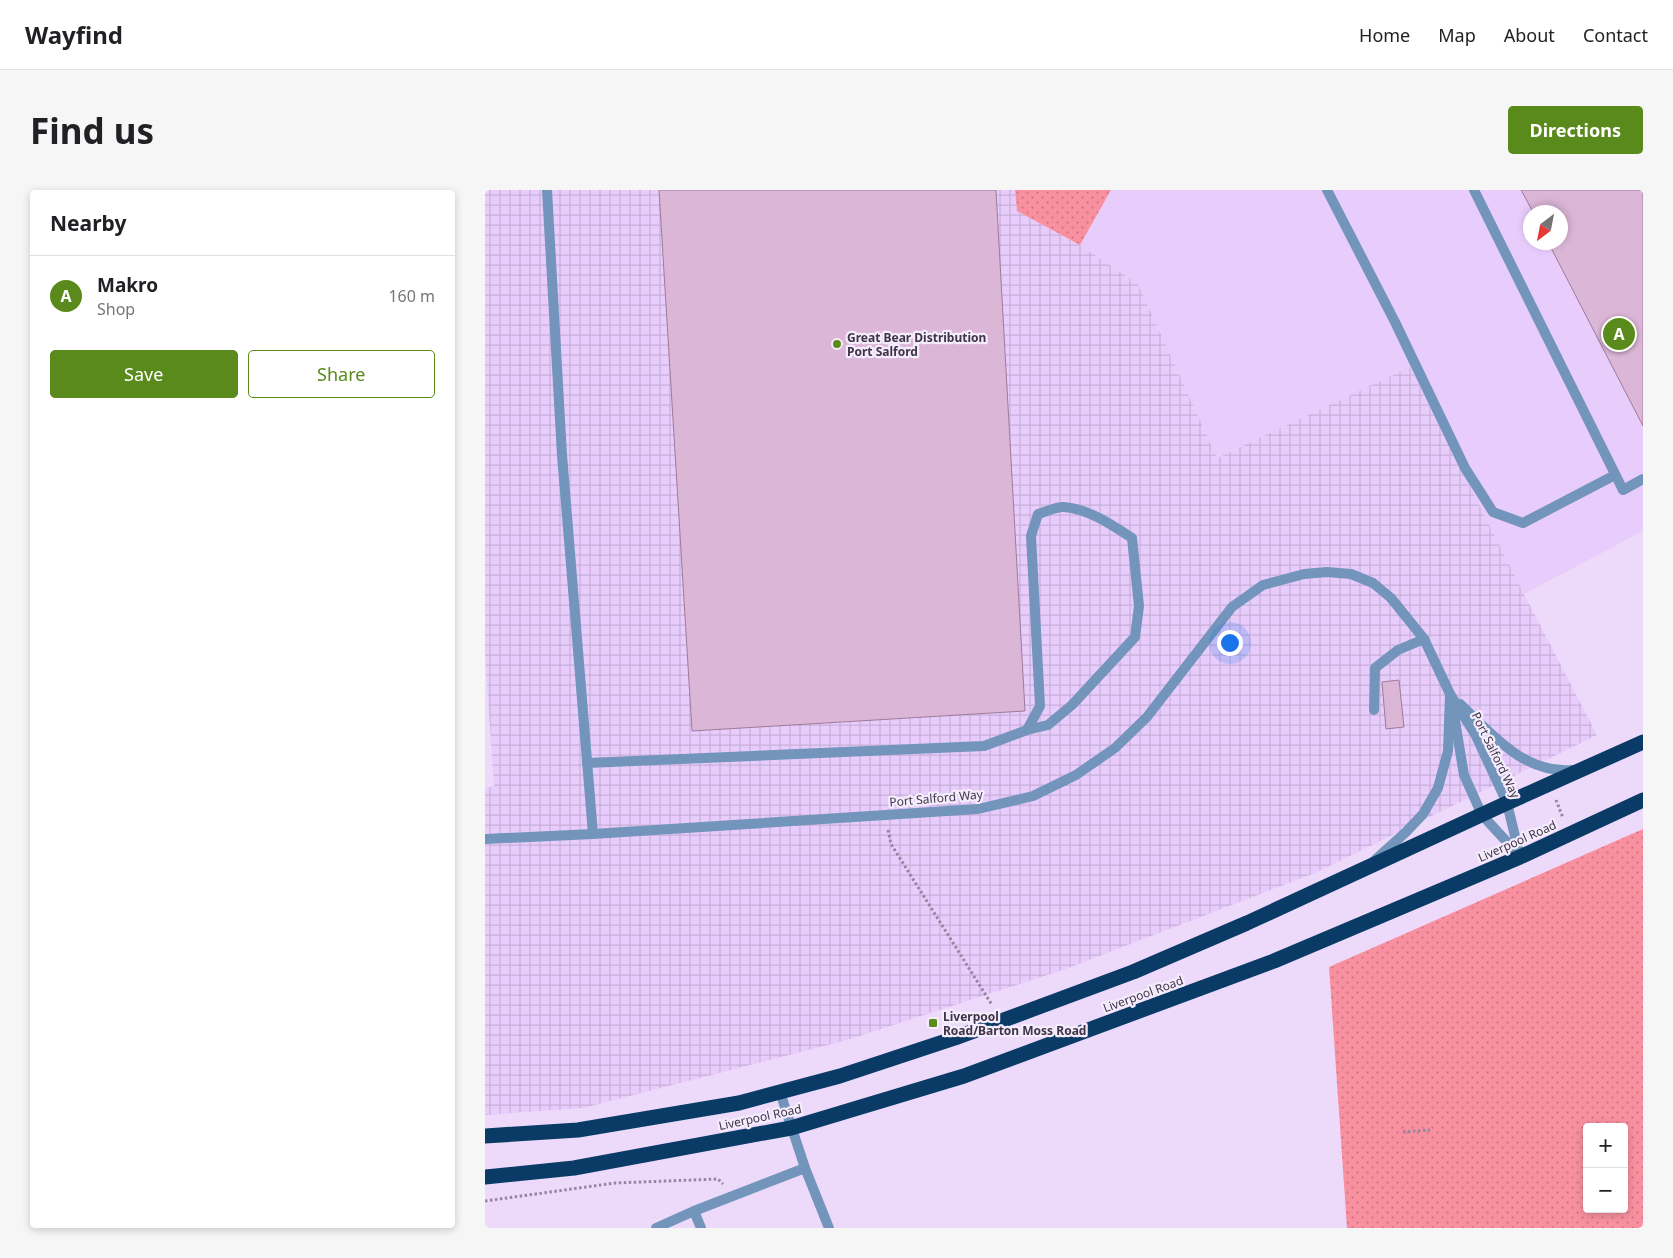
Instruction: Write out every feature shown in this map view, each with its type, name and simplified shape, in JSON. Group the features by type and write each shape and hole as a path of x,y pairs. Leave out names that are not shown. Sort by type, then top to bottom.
{"highway":[{"path":"1363,870 1643,742"},
{"name":"Liverpool Road","path":"485,1177 574,1168 791,1128 964,1076 1255,968 1520,857 1643,800"},
{"name":"Liverpool Road","path":"485,1136 578,1130 739,1104 839,1076 955,1038 1133,972 1363,870"}],"street":[{"path":"547,190 562,455 593,834"},
{"path":"1327,190 1395,322 1465,468 1493,512 1523,523 1615,475"},
{"path":"1474,190 1623,490 1643,479"},
{"path":"587,763 983,746 1048,724 1072,705 1135,637 1139,606 1132,538 1108,523 1082,511 1063,506 1038,514 1031,536 1040,706 1027,730"},
{"name":"Port Salford Way","path":"485,839 593,834 978,809 1033,796 1076,774 1115,748 1147,717 1232,607 1263,585 1304,574 1327,572 1351,574 1373,583 1391,598 1424,639 1450,694 1475,734 1507,803 1520,857"},
{"path":"1374,710 1375,668 1398,650 1424,639"},
{"name":"Port Salford Way","path":"1450,694 1504,746 1516,754 1541,767 1558,771 1587,768"},
{"name":"Port Salford Way","path":"1450,694 1464,775 1482,815 1520,857"},
{"name":"Port Salford Way","path":"1363,870 1423,814 1438,788 1448,751 1450,694"},
{"path":"780,1092 805,1168 829,1228"},
{"path":"656,1228 694,1211 805,1168"},
{"path":"694,1211 701,1228"}],"path":[{"path":"885,815 891,844 1002,1021"},
{"path":"1403,1132 1430,1130"},
{"path":"485,1201 615,1183 718,1179 734,1196"}],"shaded area":[{"path":"485,190 1015,190 1017,211 1080,245 1138,284 1217,458 1410,367 1597,735 1315,873 1063,970 847,1040 583,1108 485,1115 485,788 494,786 485,654"},
{"path":"1015,190 1111,190 1080,245 1017,211"},
{"path":"1111,190 1643,190 1643,531 1524,594 1410,368 1216,458 1138,284 1080,245"},
{"path":"1643,829 1643,1228 1347,1228 1329,967"}],"building":[{"name":"Great Bear Distribution Port Salford","path":"659,190 996,190 1025,711 692,731"},
{"path":"1521,190 1643,190 1643,426 1552,250 1568,250 1568,205 1529,205"},
{"path":"1399,680 1404,727 1386,729 1382,682"}],"place":[{"name":"Makro","path":"1619,334"},
{"name":"Great Bear Distribution Port Salford","path":"837,344"},
{"name":"Liverpool Road/Barton Moss Road","path":"933,1023"}]}
